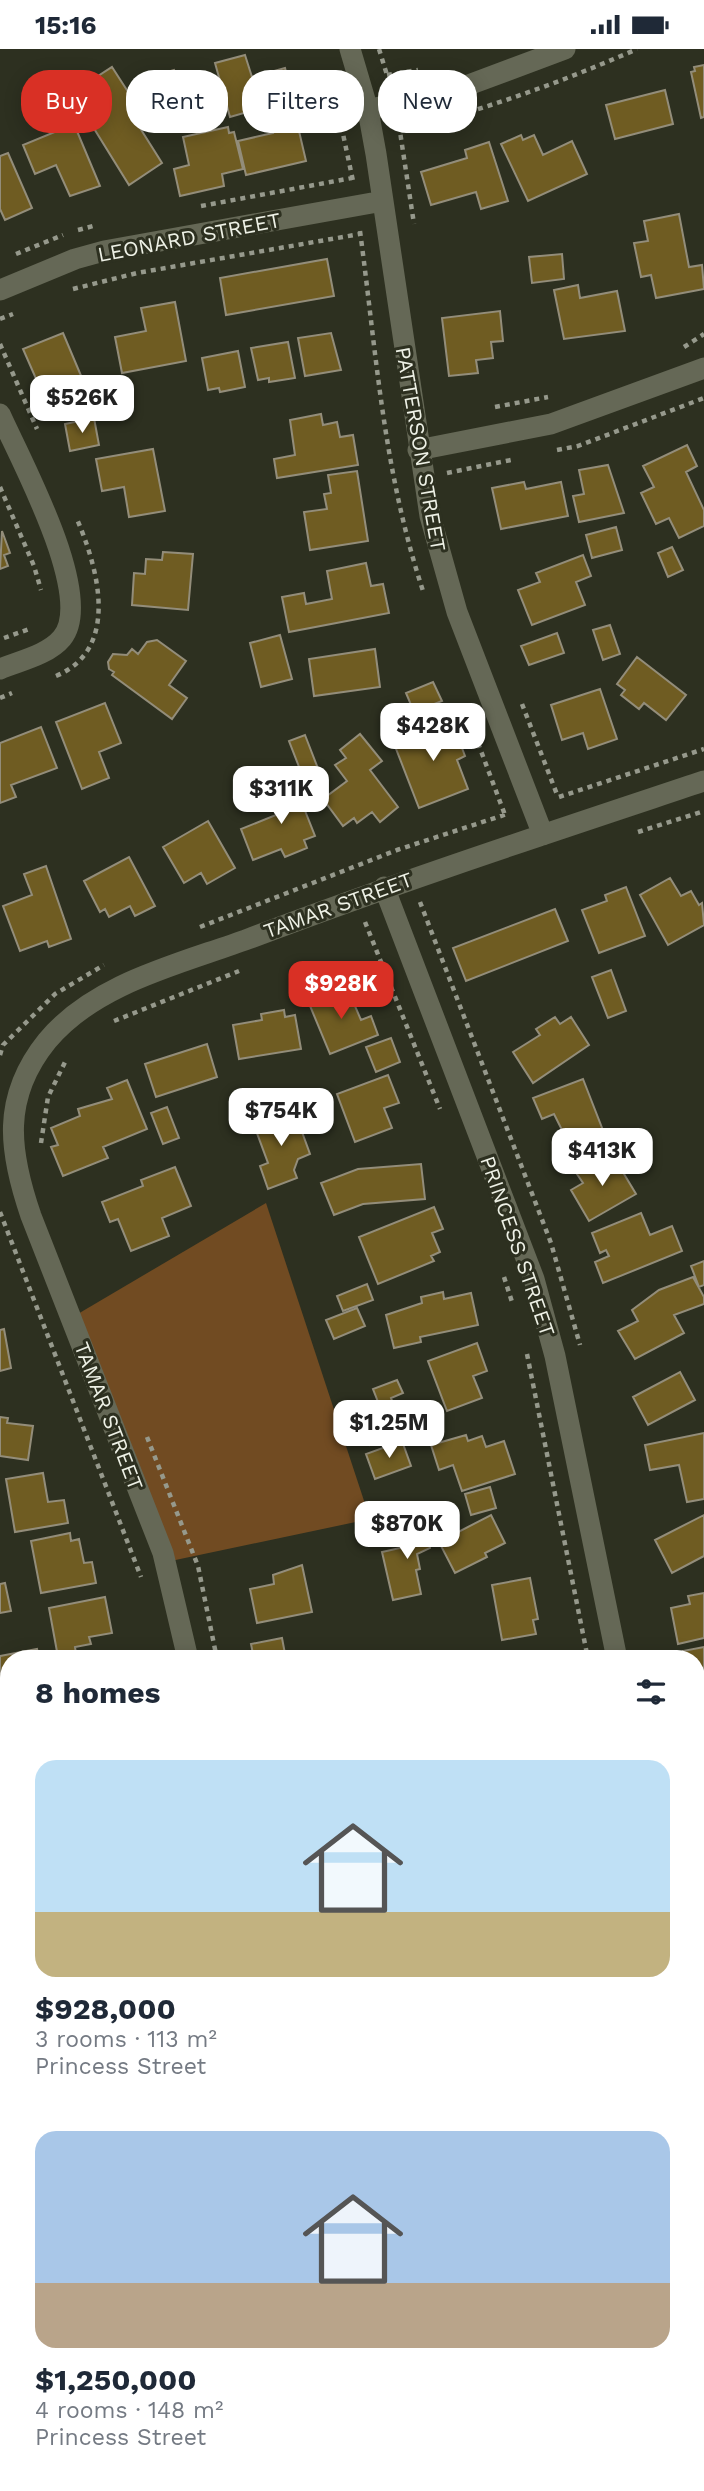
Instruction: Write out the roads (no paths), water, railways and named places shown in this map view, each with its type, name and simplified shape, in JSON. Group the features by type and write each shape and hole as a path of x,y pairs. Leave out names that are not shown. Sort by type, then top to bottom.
{"street":[{"name":"PATTERSON STREET","path":"350,49 368,110 430,516 457,612 543,835"},
{"path":"368,110 463,87 565,49"},
{"name":"LEONARD STREET","path":"0,290 75,259 104,251 383,201"},
{"path":"418,450 551,424 704,368"},
{"path":"0,414 61,551 72,603 71,619 61,639 41,653 0,669"},
{"name":"TAMAR STREET","path":"186,1650 166,1562 20,1184 13,1157 10,1093 26,1075 46,1042 89,1003 120,988 384,887 704,781"},
{"name":"PRINCESS STREET","path":"384,887 534,1279 555,1356 615,1650"}]}
